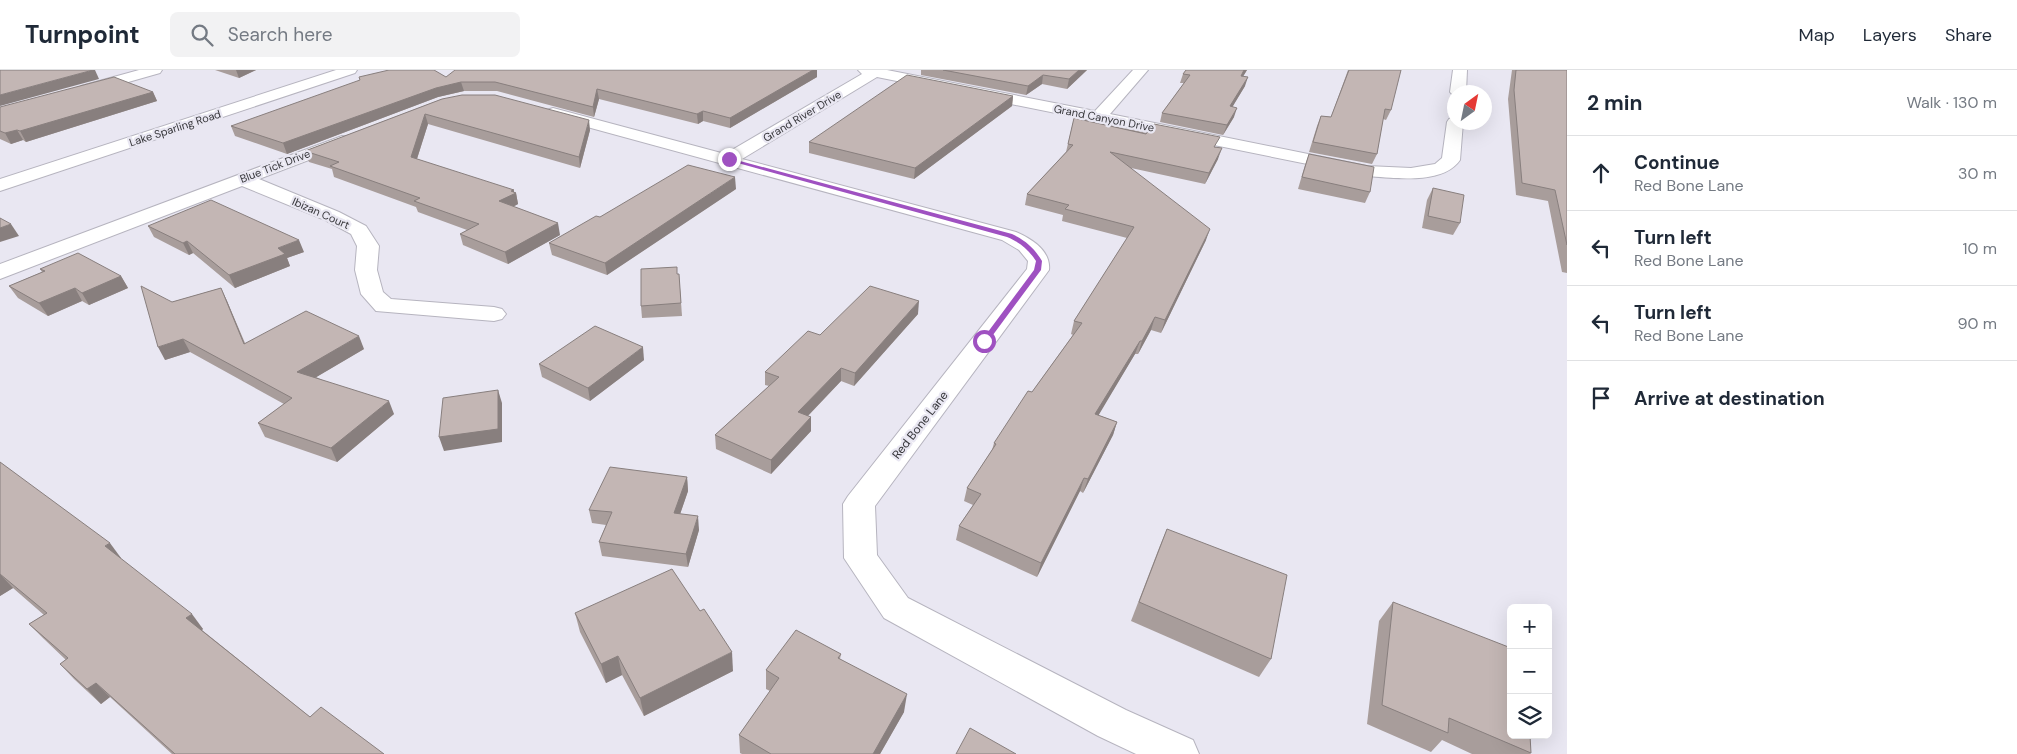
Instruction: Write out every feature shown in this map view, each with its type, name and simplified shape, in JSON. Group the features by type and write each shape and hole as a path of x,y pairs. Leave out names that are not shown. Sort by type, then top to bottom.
{"street":[{"path":"73,93 155,70"},
{"name":"Lake Sparling Road","path":"0,186 350,70"},
{"path":"1099,117 1141,70"},
{"path":"1459,85 1460,70"},
{"name":"Grand Canyon Drive","path":"870,71 1366,171 1411,173 1440,169 1451,160 1454,130"},
{"name":"Grand River Drive","path":"729,159 870,71"},
{"path":"536,108 729,159"},
{"name":"Blue Tick Drive","path":"0,272 358,135"},
{"name":"Red Bone Lane","path":"729,159 1010,236 1022,241 1032,250 1039,261 1038,270 859,504 861,558 896,608 1112,723 1179,754"},
{"name":"Ibizan Court","path":"242,179 332,216 359,230 368,246 366,270 372,294 384,306 494,314"}],"building":[{"path":"0,70 93,70 0,95"},
{"path":"389,70 434,70 446,77 455,70 813,70 730,118 703,111 697,114 597,89 593,107 495,82 461,82 436,88 283,143 231,126 360,80 359,77"},
{"path":"943,70 1079,70 1069,79 1043,75 1028,86"},
{"path":"1186,70 1244,70 1241,76 1248,77 1230,106 1237,108 1227,125 1162,113 1190,75 1183,74"},
{"path":"1349,70 1401,70 1391,110 1385,109 1377,154 1313,142 1321,116 1331,117"},
{"path":"1516,70 1567,70 1567,245 1555,190 1522,183 1514,90"},
{"path":"907,75 1013,96 915,168 809,142"},
{"path":"114,77 153,92 20,131 5,133 0,131 0,107"},
{"path":"462,95 495,95 589,120 579,157 425,114 411,157 514,190 511,191 516,193 499,201 558,223 505,252 460,234 479,224 414,201 420,198 330,166 339,162 305,151 442,99"},
{"path":"1074,118 1146,134 1154,124 1220,137 1214,147 1222,148 1209,173 1110,152 1210,229 1165,320 1155,317 1142,341 1140,341 1095,414 1117,422 1088,479 1084,478 1041,563 959,526 981,494 967,488 1028,391 1032,392 1082,323 1074,321 1134,227 1065,209 1069,205 1027,194 1073,145 1068,144"},
{"path":"1309,154 1374,167 1370,192 1302,177"},
{"path":"688,165 735,177 605,263 549,243 596,216 600,217"},
{"path":"1433,188 1464,195 1460,223 1428,216"},
{"path":"211,200 299,240 278,248 285,254 229,275 187,241 183,243 148,226"},
{"path":"0,218 11,224 0,228"},
{"path":"78,253 121,276 82,293 75,288 39,303 9,286 45,271 40,269"},
{"path":"677,267 681,303 641,306 641,269"},
{"path":"141,286 172,302 221,288 244,344 306,311 359,336 297,372 389,401 331,448 258,423 292,398 183,339 158,347"},
{"path":"870,286 919,301 855,373 841,368 798,412 811,417 771,460 715,435 779,377 765,372 808,331 820,335"},
{"path":"595,326 643,347 588,388 539,364"},
{"path":"498,390 498,429 439,437 443,398"},
{"path":"0,462 110,543 105,546 192,614 186,618 310,717 321,707 384,754 175,754 96,683 87,689 60,664 68,658 29,624 47,613 0,574"},
{"path":"610,467 687,477 674,513 698,516 686,554 599,542 612,512 589,510"},
{"path":"1167,529 1287,575 1271,659 1139,602"},
{"path":"672,569 700,611 704,609 732,652 640,698 618,656 601,664 575,613"},
{"path":"1393,602 1507,646 1507,739 1530,739 1531,753 1449,718 1448,733 1382,705"},
{"path":"796,630 841,654 838,658 907,694 873,754 771,754 739,735 779,678 766,670"},
{"path":"970,728 1016,754 956,754"}],"route":[{"path":"729,159 1010,236 1022,241 1032,250 1039,261 1038,270 984,341"}]}
